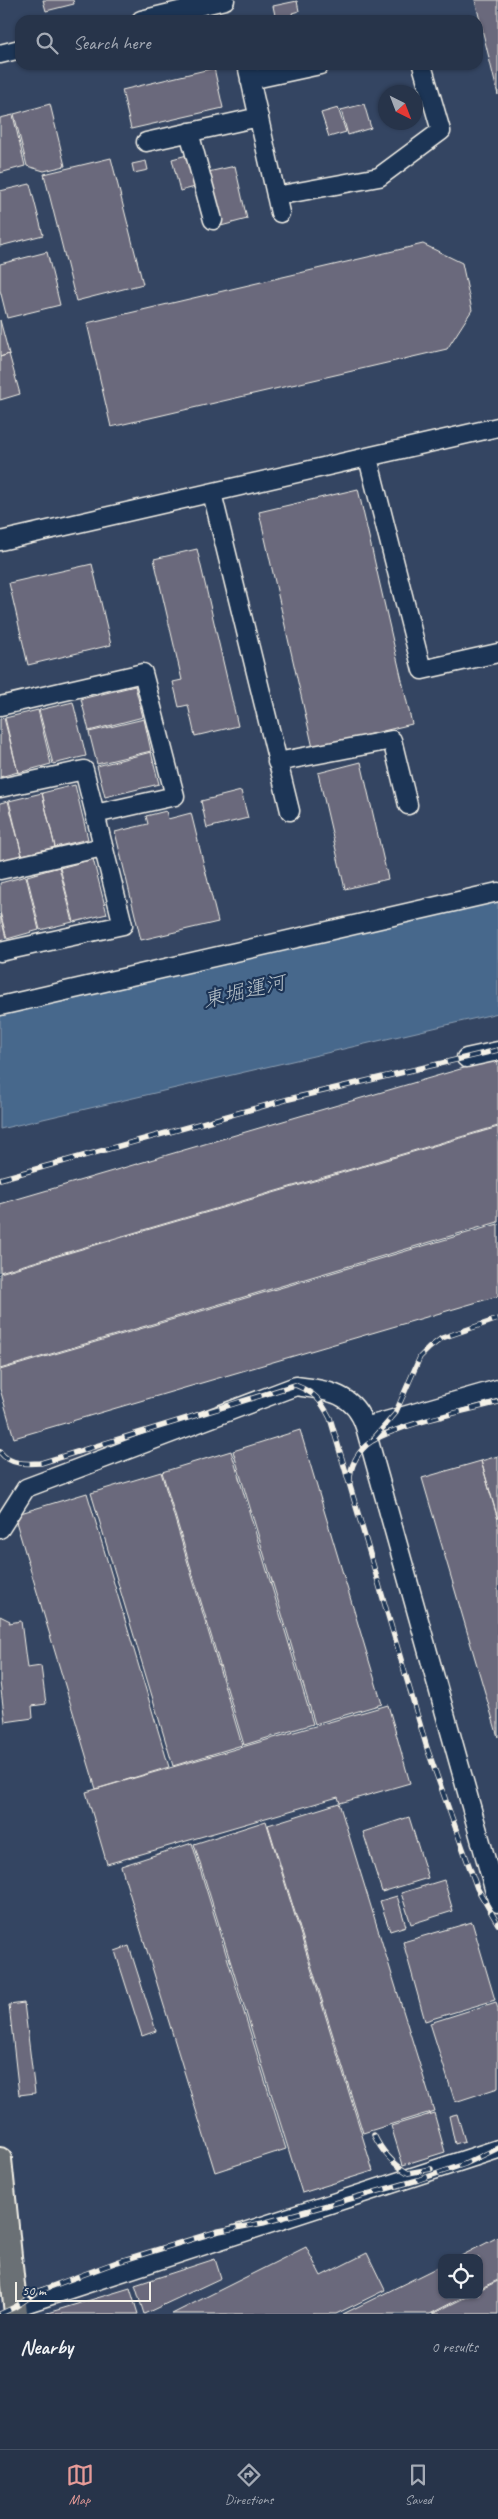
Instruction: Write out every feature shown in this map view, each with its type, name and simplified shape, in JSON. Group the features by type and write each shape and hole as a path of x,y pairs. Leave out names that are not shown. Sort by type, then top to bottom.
{"main road":[{"path":"0,2159 16,2311"}],"lane":[{"path":"162,15 225,0"},
{"path":"0,54 15,50"},
{"path":"269,70 249,72 278,204 379,177 441,131 423,70"},
{"path":"146,142 259,117"},
{"path":"189,132 213,220"},
{"path":"0,541 498,428"},
{"path":"368,458 422,670 498,653"},
{"path":"212,493 290,811"},
{"path":"0,706 144,673 176,796 95,814"},
{"path":"277,762 392,740 408,805"},
{"path":"0,788 84,770 123,925 0,952"},
{"path":"0,870 103,847"},
{"path":"0,1006 498,892"},
{"path":"466,1058 498,1051"},
{"path":"0,1529 26,1488 296,1386 326,1390 353,1403 362,1415 498,1903"},
{"path":"365,1427 498,1389"},
{"path":"16,2311 498,2149"}],"water":[{"name":"東堀運河","path":"498,899 498,1013 0,1129 0,1014"}],"building":[{"path":"43,0 73,0 74,4 46,11"},
{"path":"475,0 498,0 498,95 483,33 483,15 479,15"},
{"path":"297,1 299,11 292,13 293,15 275,15 273,6"},
{"path":"206,70 214,70 223,108 131,129 122,90"},
{"path":"50,104 65,166 44,171 27,166 14,114"},
{"path":"364,104 371,128 348,135 341,110"},
{"path":"338,108 346,132 329,137 321,113"},
{"path":"13,115 25,166 0,173 0,118"},
{"path":"191,154 199,186 180,191 172,159"},
{"path":"111,158 143,284 76,301 44,174"},
{"path":"146,161 148,170 134,173 132,164"},
{"path":"235,166 247,219 221,226 208,172"},
{"path":"30,184 43,235 0,246 0,191"},
{"path":"423,244 462,263 472,310 447,349 111,427 87,323"},
{"path":"47,252 60,305 7,318 0,290 0,264"},
{"path":"0,320 9,354 0,357"},
{"path":"9,354 20,394 0,400 0,357"},
{"path":"358,489 412,724 313,748 259,512"},
{"path":"197,549 238,726 195,736 188,705 179,707 173,682 182,680 154,559"},
{"path":"92,564 111,645 28,665 9,583"},
{"path":"135,686 143,717 89,731 81,699"},
{"path":"73,702 86,756 53,764 39,710"},
{"path":"38,710 51,764 18,773 5,718"},
{"path":"4,718 18,772 0,777 0,719"},
{"path":"144,719 151,751 97,764 89,732"},
{"path":"151,752 159,784 105,797 97,766"},
{"path":"361,762 388,879 345,889 318,773"},
{"path":"75,785 88,839 55,847 42,793"},
{"path":"241,791 248,818 207,828 201,801"},
{"path":"42,793 55,847 22,855 9,801"},
{"path":"8,801 22,855 0,861 0,803"},
{"path":"166,811 168,819 191,813 218,922 141,940 115,832 148,824 146,816"},
{"path":"93,859 107,914 74,922 60,868"},
{"path":"59,867 73,922 40,930 27,876"},
{"path":"26,876 39,930 7,939 0,912 0,883"},
{"path":"0,914 6,938 0,940"},
{"path":"498,1058 498,1126 0,1272 0,1204"},
{"path":"498,1127 498,1222 0,1369 0,1273"},
{"path":"498,1224 498,1296 14,1438 0,1389 0,1370"},
{"path":"300,1430 382,1704 315,1724 233,1451"},
{"path":"231,1451 313,1724 244,1745 162,1472"},
{"path":"498,1456 498,1519 481,1461"},
{"path":"481,1461 498,1520 498,1737 422,1478"},
{"path":"161,1472 242,1745 173,1766 91,1493"},
{"path":"87,1493 169,1767 96,1789 14,1515"},
{"path":"0,1616 10,1621 9,1623 21,1621 27,1668 41,1666 46,1704 32,1706 33,1718 5,1722 0,1682"},
{"path":"388,1705 410,1783 340,1803 338,1797 107,1864 86,1792"},
{"path":"339,1803 434,2111 363,2133 268,1825"},
{"path":"409,1817 428,1878 382,1892 363,1832"},
{"path":"266,1821 373,2171 302,2193 194,1844"},
{"path":"192,1843 286,2149 215,2172 121,1866"},
{"path":"444,1880 453,1911 411,1924 401,1893"},
{"path":"397,1896 406,1926 390,1931 380,1901"},
{"path":"472,1922 495,2000 425,2021 403,1942"},
{"path":"129,1946 156,2031 142,2036 115,1951"},
{"path":"496,2002 498,2009 498,2088 455,2102 430,2023"},
{"path":"24,2003 35,2093 19,2095 9,2005"},
{"path":"434,2113 445,2152 403,2165 391,2126"},
{"path":"457,2114 465,2141 455,2144 449,2116"},
{"path":"498,2237 498,2280 483,2287 483,2254 465,2254"},
{"path":"306,2247 321,2276 367,2253 385,2290 336,2314 172,2314"},
{"path":"215,2259 221,2278 144,2314 135,2285"},
{"path":"438,2267 438,2299 459,2299 430,2314 343,2314"},
{"path":"498,2281 498,2314 432,2314 462,2299 483,2299 483,2288"},
{"path":"130,2288 138,2314 44,2314"}],"railway":[{"path":"0,1179 289,1099 498,1050"},
{"path":"374,1438 395,1414 420,1357 429,1348 442,1338 498,1319"},
{"path":"0,1452 13,1461 41,1463 295,1385 316,1397 330,1418 427,1748 477,1888 498,1924"},
{"path":"350,1483 355,1459 372,1441 416,1423 498,1402"},
{"path":"374,2135 388,2157 408,2173 431,2169"},
{"path":"0,2314 15,2307 39,2291 117,2262 219,2231 263,2223 418,2180 465,2164 498,2148"}]}
